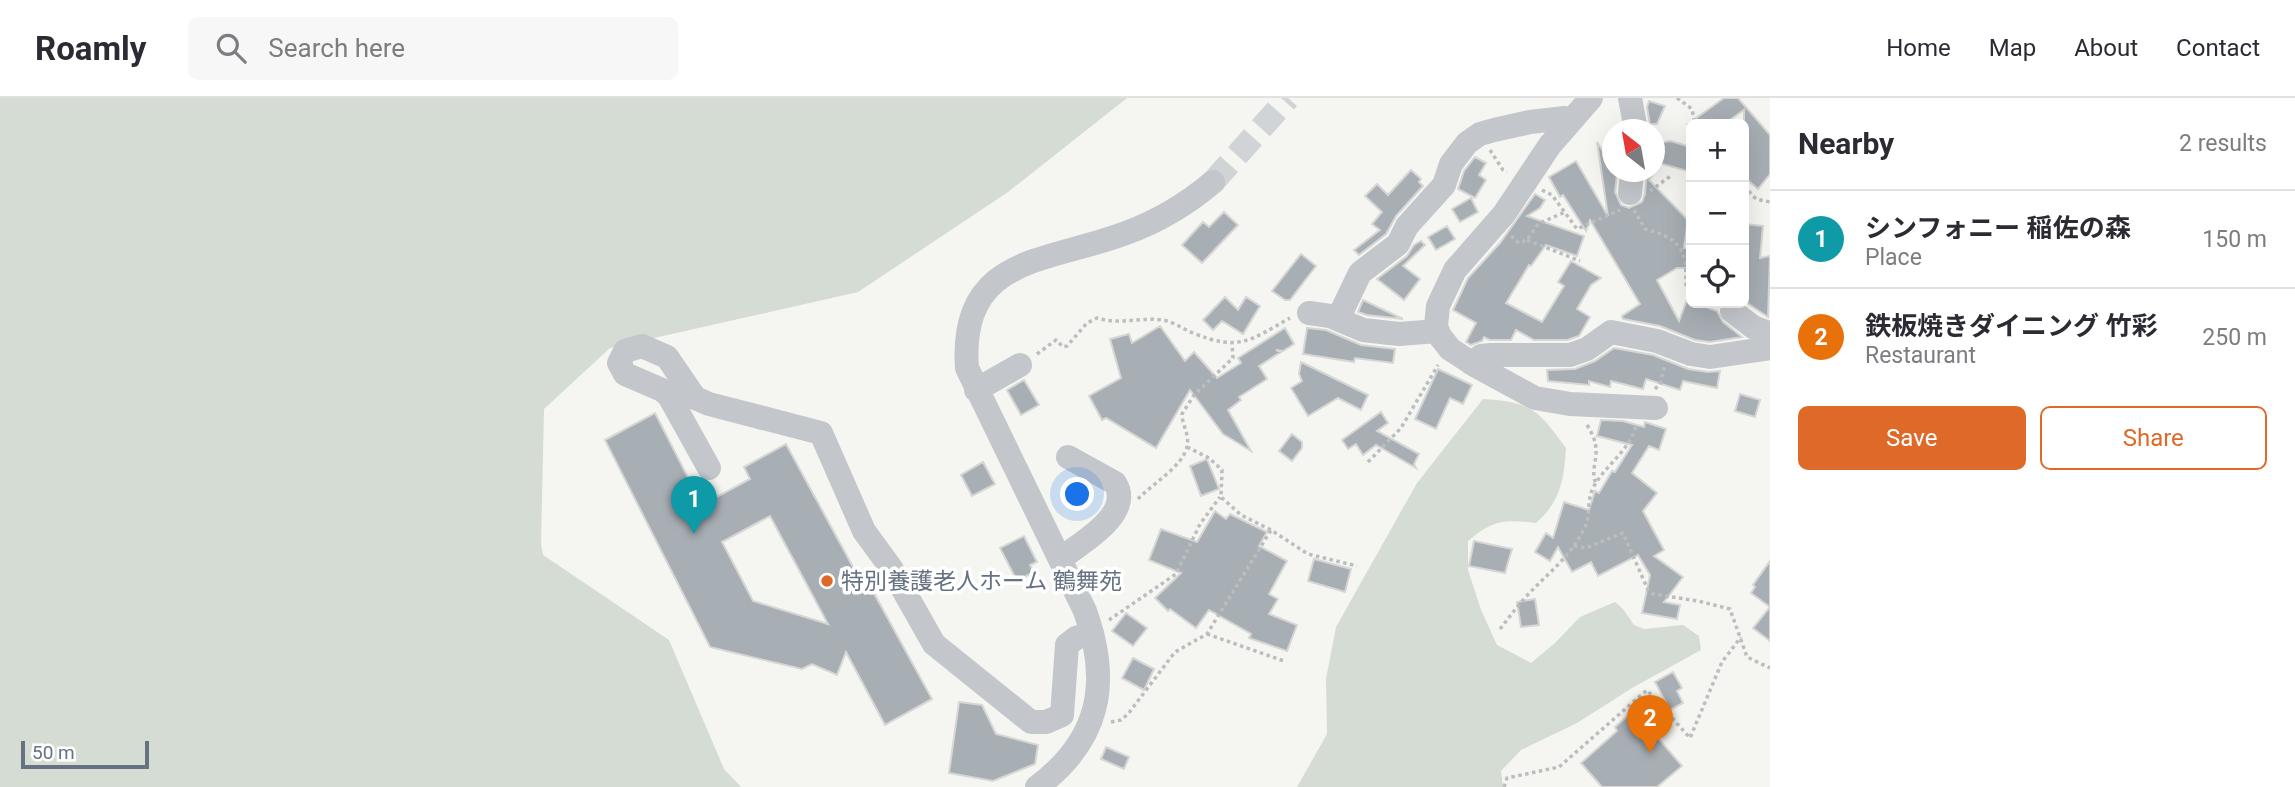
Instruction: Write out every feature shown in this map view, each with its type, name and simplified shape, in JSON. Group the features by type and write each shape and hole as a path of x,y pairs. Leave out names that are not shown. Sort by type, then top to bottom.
{"street":[{"path":"1591,98 1550,145 1494,225 1455,270 1436,315 1444,340 1471,363 1535,398 1579,405 1651,408"},
{"path":"1630,98 1634,119"},
{"path":"1338,319 1360,273 1398,244 1406,226 1444,185 1456,155 1480,134 1549,119 1565,118 1570,122"},
{"path":"1037,787 1065,763 1083,737 1097,704 1098,682 1091,630 967,368 968,323 986,289 1022,264 1124,234 1184,205 1213,182"},
{"path":"1471,363 1481,356 1491,355 1570,355 1587,349 1611,332 1710,357 1769,348 1766,332 1753,327 1732,311"},
{"path":"1309,313 1375,331 1444,340"},
{"path":"709,468 669,396 662,390 625,374 621,369 619,363 629,349 642,346 667,357 695,398 821,433 864,531 891,568 934,644 1031,722 1046,722 1062,715 1067,645 1091,630"},
{"path":"976,390 1020,365"},
{"path":"1059,559 1107,522 1117,510 1121,498 1115,483 1068,457"}],"path":[{"path":"1677,98 1692,109 1694,119"},
{"path":"1480,134 1503,170 1552,195 1577,229 1635,188 1672,174"},
{"path":"1635,188 1645,229 1666,235 1679,246 1684,254 1686,278"},
{"path":"1749,191 1756,199 1770,202"},
{"path":"1494,225 1519,243 1527,240 1538,224 1564,212"},
{"path":"1527,240 1580,261"},
{"path":"1020,365 1056,340 1063,347 1067,346 1087,323 1097,318 1108,322 1162,320 1205,338 1232,343 1247,342 1298,314 1309,313"},
{"path":"1368,462 1401,428 1444,340"},
{"path":"1091,630 1176,574 1200,524 1221,497 1222,470 1209,458 1187,447 1182,414 1194,395 1233,358 1232,343"},
{"path":"1500,629 1574,546 1587,522 1588,506 1596,484 1628,444 1637,421 1651,408 1652,391 1660,384 1663,376 1667,344"},
{"path":"1579,405 1580,415 1594,435 1596,443 1597,459 1593,477 1596,484"},
{"path":"1221,497 1241,515 1271,530 1308,554 1357,566"},
{"path":"1088,725 1098,727 1121,720 1175,652 1207,634 1271,530"},
{"path":"1574,546 1586,548 1623,533 1642,580 1653,594 1730,609 1746,657 1770,668"},
{"path":"1207,634 1284,661"},
{"path":"1504,787 1507,778 1559,768 1647,690 1690,738 1722,662 1741,636"}],"shaded area":[{"path":"0,98 1127,98 1008,192 858,292 610,348 544,409 543,555 669,640 724,769 741,787 0,787"},
{"path":"1483,399 1513,403 1532,410 1566,448 1560,489 1551,506 1536,523 1499,523 1484,529 1468,541 1468,570 1481,610 1497,645 1531,663 1580,617 1615,602 1634,625 1644,629 1683,625 1699,636 1701,650 1632,688 1577,723 1521,750 1501,771 1503,787 1297,787 1327,734 1326,679 1336,627 1417,483"}],"building":[{"path":"1724,98 1738,98 1770,135 1770,174 1758,189 1749,181 1749,119 1744,119 1744,110 1731,119 1695,119"},
{"path":"1649,101 1665,106 1659,119 1649,119"},
{"path":"1597,142 1602,150 1602,176"},
{"path":"1665,142 1686,146 1686,171 1665,165"},
{"path":"1475,157 1486,163 1479,175 1486,180 1475,198 1458,189 1464,171"},
{"path":"1576,161 1608,216 1603,182 1616,182 1615,192 1621,205 1629,208 1642,202 1646,182 1651,182 1686,218 1686,268 1677,268 1657,280 1679,321 1686,303 1686,308 1709,308 1717,311 1723,322 1742,337 1710,342 1695,340 1660,326 1623,319 1622,316 1640,304 1590,220 1586,231 1563,195 1560,197 1549,177"},
{"path":"1411,170 1421,179 1419,182 1423,186 1396,216 1386,234 1359,255 1354,250 1380,230 1372,224 1382,212 1365,196 1377,184 1388,195"},
{"path":"1535,194 1545,200 1540,208 1527,216 1584,236 1577,256 1546,245 1531,266 1529,265 1506,303 1542,322 1564,286 1558,282 1571,261 1601,278 1591,285 1577,309 1590,317 1579,336 1567,340 1534,340 1516,330 1511,340 1490,340 1484,337 1482,341 1471,345 1466,342 1476,323 1453,310 1468,278 1500,243"},
{"path":"1471,198 1478,212 1460,222 1452,209"},
{"path":"1224,212 1238,225 1202,263 1182,245 1203,222 1209,227"},
{"path":"1749,225 1763,226 1760,258 1770,256 1768,317 1749,304"},
{"path":"1447,226 1455,239 1436,250 1428,237"},
{"path":"1421,241 1425,245 1403,266 1420,279 1404,300 1377,279 1407,256 1414,245"},
{"path":"1301,254 1316,266 1290,300 1285,300 1272,291"},
{"path":"1225,297 1238,310 1246,297 1260,306 1243,334 1222,321 1213,330 1203,320"},
{"path":"1363,300 1403,319 1358,312"},
{"path":"1160,326 1185,361 1194,352 1217,378 1241,363 1238,358 1285,328 1294,344 1283,351 1276,350 1281,352 1259,366 1267,379 1239,397 1241,400 1228,410 1251,451 1223,434 1190,390 1156,448 1106,418 1102,420 1089,396 1121,378 1110,339 1129,334 1132,343"},
{"path":"1307,328 1326,330 1361,345 1395,349 1393,363 1355,358 1354,362 1303,354"},
{"path":"1614,348 1653,355 1688,369 1720,371 1717,388 1683,381 1680,390 1646,379 1643,389 1611,381 1610,387 1589,381 1589,385 1548,381 1547,370 1575,369 1595,361"},
{"path":"1301,362 1368,395 1361,410 1338,398 1308,416 1291,388 1302,381 1299,374"},
{"path":"1438,369 1472,385 1463,404 1450,398 1436,429 1415,419"},
{"path":"1024,380 1039,405 1021,415 1007,390"},
{"path":"1740,394 1760,400 1755,417 1735,411"},
{"path":"1381,412 1388,423 1377,431 1419,454 1414,464 1416,468 1376,445 1363,455 1356,444 1348,449 1342,440"},
{"path":"655,413 702,505 750,479 744,467 786,444 865,589 870,586 932,699 885,725 846,652 837,675 812,664 802,669 710,647 605,440","holes":["770,516 828,624 753,601 722,542"]},
{"path":"1601,420 1623,421 1644,427 1645,422 1666,429 1659,450 1649,446 1632,473 1657,493 1643,511 1664,550 1654,556 1683,577 1664,602 1680,605 1677,619 1642,613 1650,575 1638,555 1598,576 1591,562 1572,572 1558,547 1550,561 1535,552 1546,533 1553,538 1564,502 1589,510 1595,491 1599,493 1632,445 1597,436"},
{"path":"1292,434 1302,442 1302,448 1292,461 1279,451"},
{"path":"1207,459 1219,489 1201,496 1190,466"},
{"path":"983,462 995,484 972,496 961,475"},
{"path":"1215,511 1226,519 1230,514 1267,532 1259,546 1287,561 1269,594 1278,599 1269,614 1297,625 1287,651 1249,638 1251,634 1209,610 1196,628 1170,609 1168,611 1155,598 1181,573 1149,560 1161,529 1197,542"},
{"path":"1024,536 1037,562 1030,565 1034,572 1017,581 1000,548"},
{"path":"1474,541 1512,549 1505,573 1469,566"},
{"path":"1314,559 1351,569 1345,592 1308,581"},
{"path":"1770,561 1770,607 1751,593 1755,587 1753,585"},
{"path":"1535,599 1539,625 1521,627 1517,602"},
{"path":"1770,607 1770,641 1753,628"},
{"path":"1126,613 1147,628 1133,646 1112,631"},
{"path":"1133,658 1154,669 1144,690 1122,678"},
{"path":"1673,672 1682,688 1677,691 1683,703 1670,710 1655,682"},
{"path":"959,702 982,705 996,734 1038,745 1035,764 993,781 949,773"},
{"path":"1634,710 1682,766 1657,787 1602,787 1581,763 1617,731 1615,727"},
{"path":"1106,747 1129,757 1124,769 1101,759"}],"tunnel":[{"path":"1213,182 1288,98"}],"place":[{"name":"シンフォニー 稲佐の森","path":"694,534"},
{"name":"特別養護老人ホーム 鶴舞苑","path":"827,581"},
{"name":"鉄板焼きダイニング 竹彩","path":"1650,753"}]}
